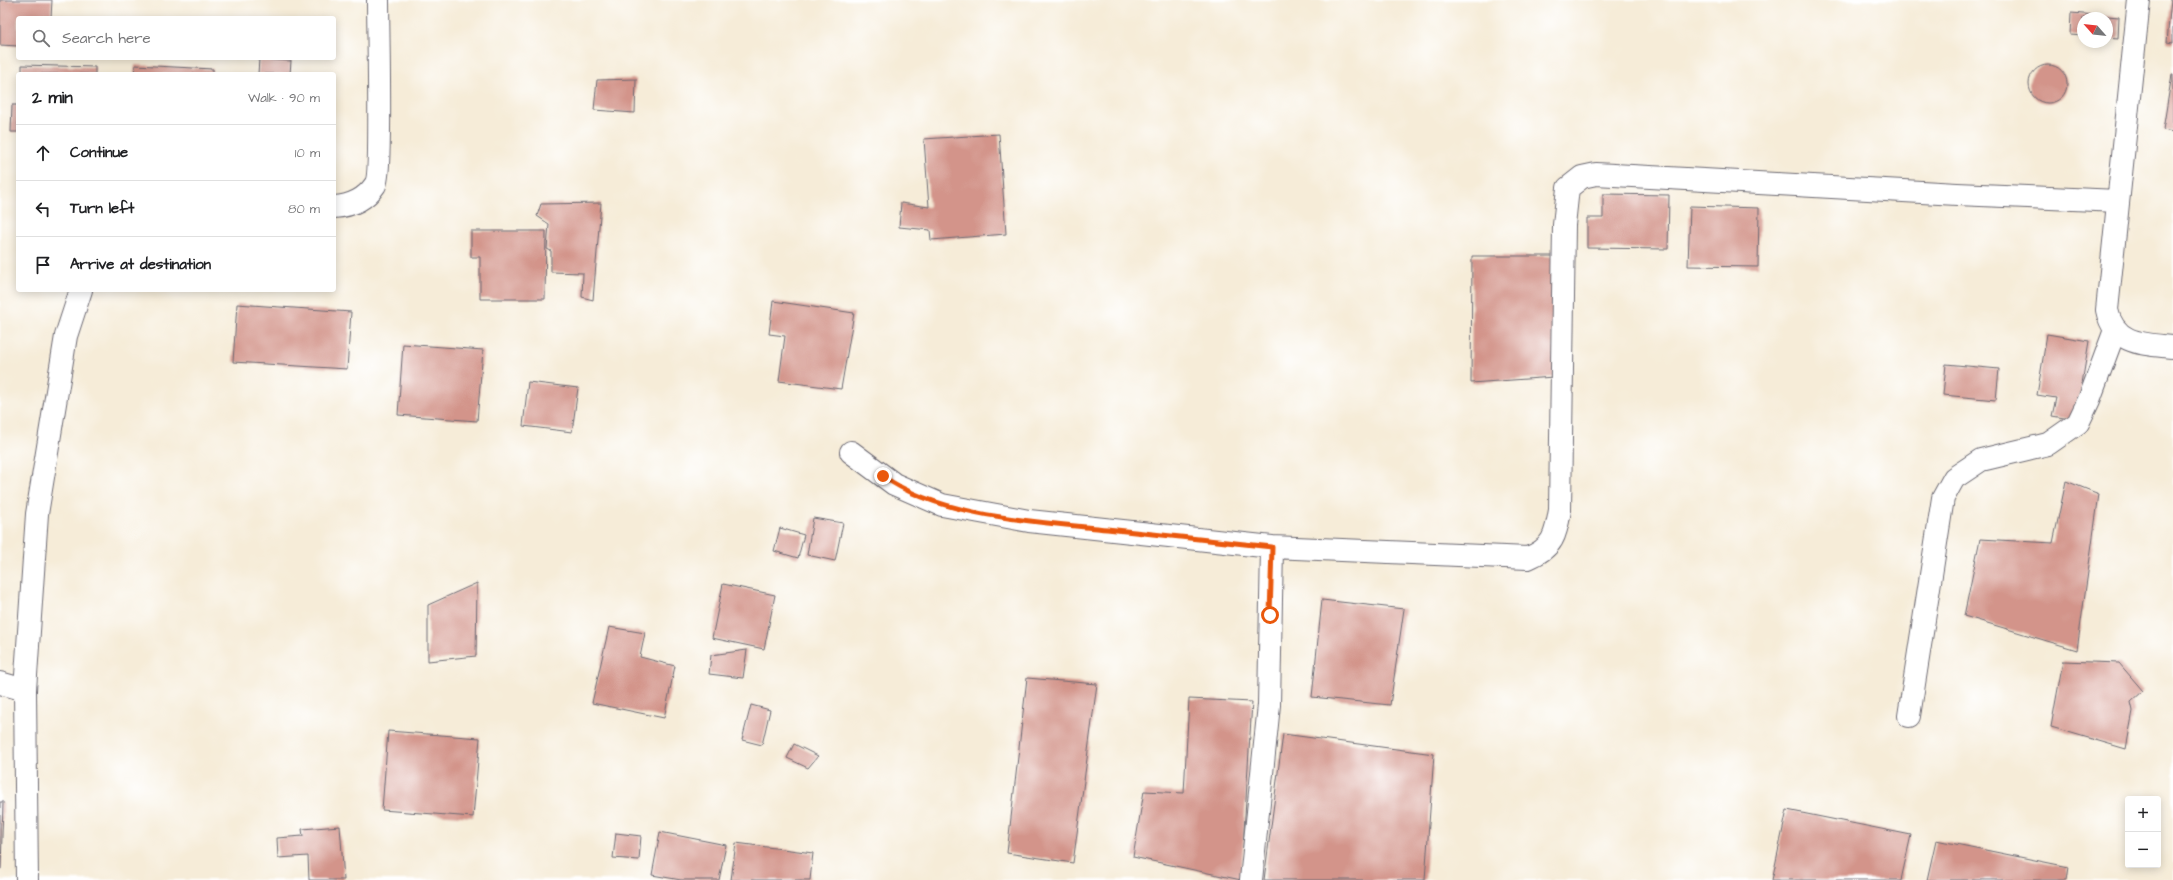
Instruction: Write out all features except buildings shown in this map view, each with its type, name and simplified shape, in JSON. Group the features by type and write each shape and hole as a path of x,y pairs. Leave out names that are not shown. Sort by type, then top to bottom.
{"street":[{"path":"336,207 345,206 362,200 376,184 378,150 378,0"},
{"path":"2139,0 2107,310 2109,321 2115,330 2123,337 2138,343 2173,347"},
{"path":"851,452 894,484 942,505 1029,521 1272,547 1528,558 1542,552 1552,541 1560,510 1564,225 1568,188 1582,177 1596,174 1949,194 2118,201"},
{"path":"27,880 25,690 37,514 66,336 80,292"},
{"path":"1909,716 1943,498 1954,478 1981,460 2048,444 2078,423 2089,400 2115,330"},
{"path":"1251,880 1269,705 1272,547"},
{"path":"0,683 25,690"}],"route":[{"path":"883,476 894,484 942,505 1029,521 1272,547 1270,569 1270,615"}]}
